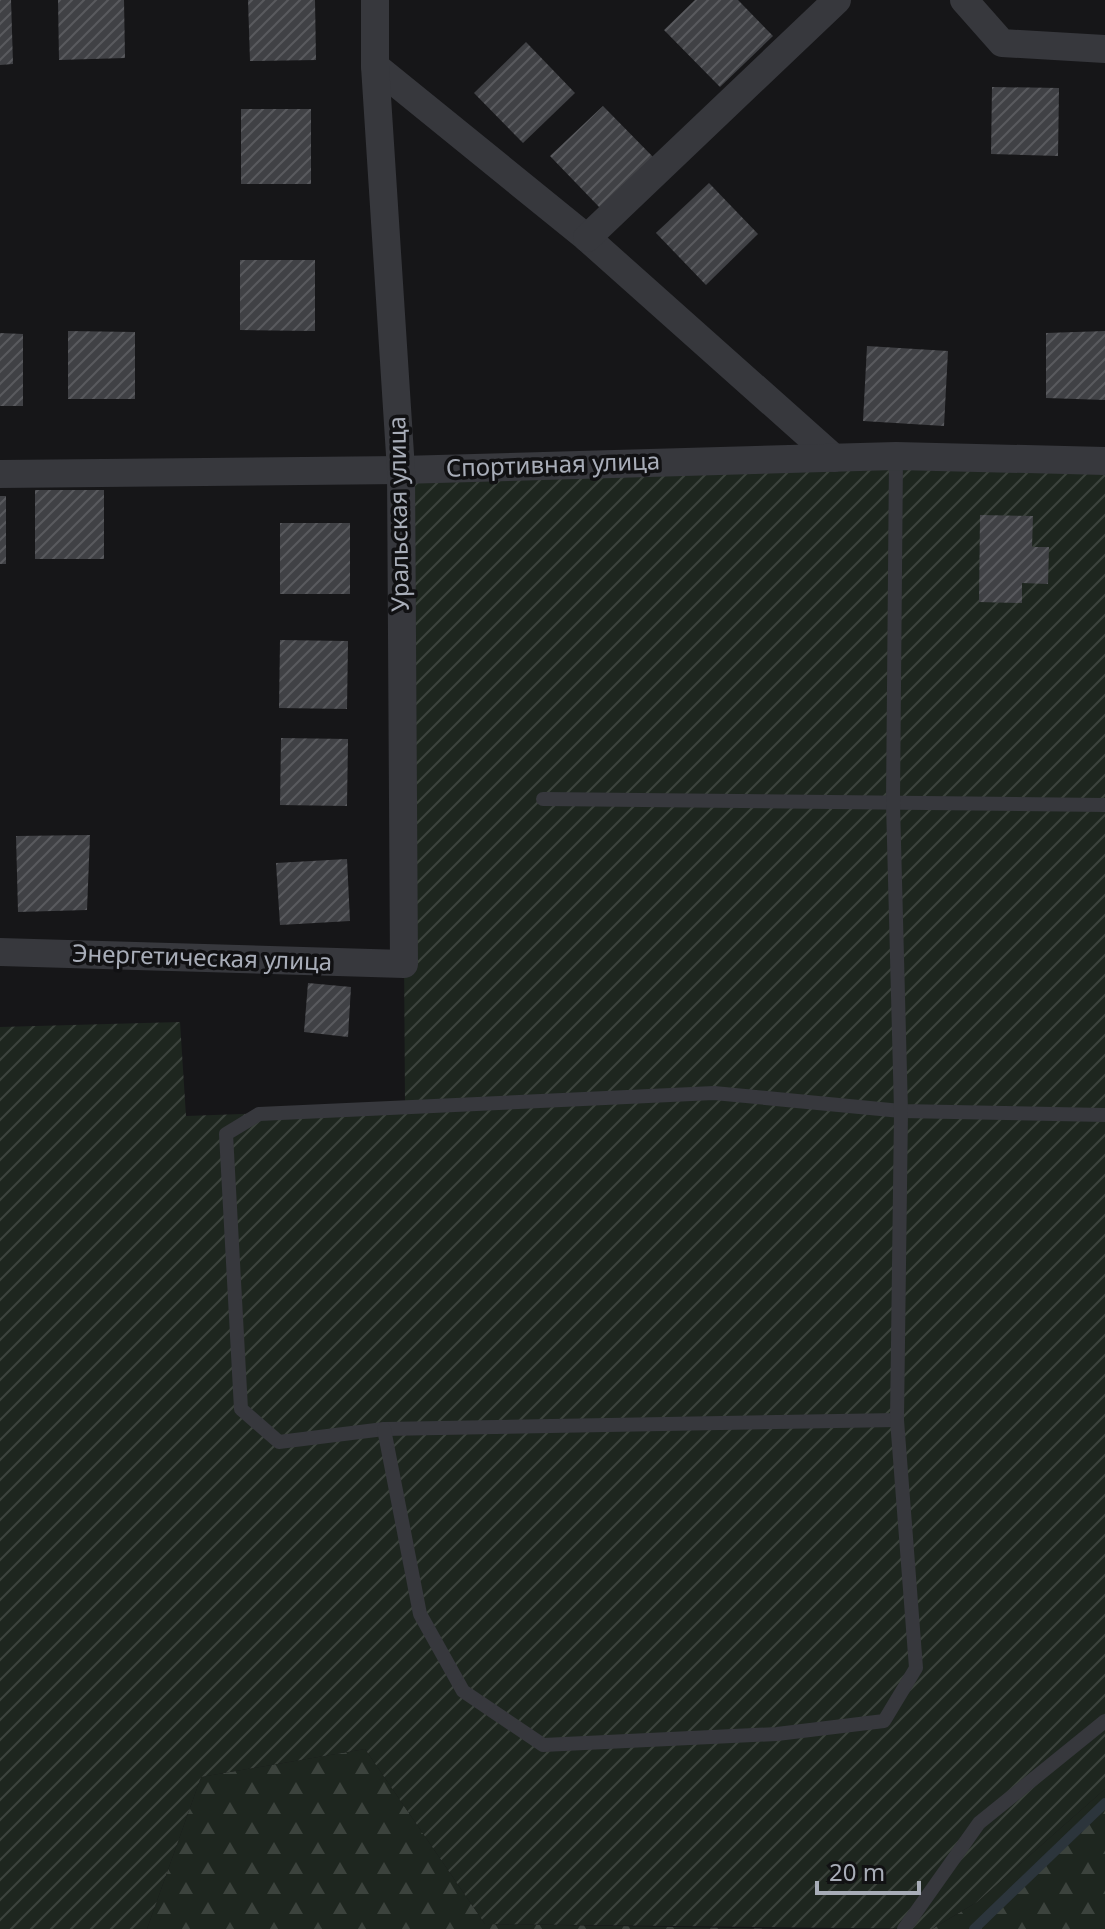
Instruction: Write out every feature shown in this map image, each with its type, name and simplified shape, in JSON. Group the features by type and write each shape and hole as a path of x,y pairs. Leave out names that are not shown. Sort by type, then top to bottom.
{"street":[{"name":"Уральская улица","path":"375,0 375,66 401,470 404,964"},
{"path":"587,238 837,0"},
{"path":"964,0 1002,43 1105,49"},
{"path":"375,66 587,238 834,458"},
{"name":"Спортивная улица","path":"0,474 401,470 896,456 1105,461"},
{"name":"Энергетическая улица","path":"0,952 404,964"}],"lane":[{"path":"384,1429 420,1614 463,1691 543,1745 777,1734 884,1721 916,1668 897,1420 901,1111 893,803 896,456"},
{"path":"543,799 1105,805"},
{"path":"897,1420 384,1429 279,1442 241,1409 226,1134 259,1114 714,1093 901,1111 1105,1115"},
{"path":"904,1929 979,1823 1105,1721"}],"green space":[{"path":"1105,461 1105,1789 977,1902 932,1929 485,1924 365,1749 201,1777 147,1929 0,1929 0,1027 180,1022 186,1116 405,1108 401,470"},
{"path":"365,1749 485,1924 798,1929 147,1929 201,1777"},
{"path":"1105,1789 1105,1929 932,1929 977,1902"}],"building":[{"path":"0,0 11,0 13,64 0,65"},
{"path":"58,0 124,0 125,58 59,60"},
{"path":"248,0 315,0 316,60 250,61"},
{"path":"695,0 738,0 773,36 720,87 664,30"},
{"path":"526,42 575,93 523,143 474,93"},
{"path":"992,87 1059,88 1058,156 991,154"},
{"path":"603,106 655,159 602,210 550,156"},
{"path":"241,109 311,109 311,184 241,184"},
{"path":"709,183 758,234 706,285 656,233"},
{"path":"240,260 315,260 315,331 240,330"},
{"path":"68,331 135,332 135,399 68,399"},
{"path":"1105,331 1105,400 1046,398 1046,333"},
{"path":"0,333 23,334 23,406 0,406"},
{"path":"867,346 948,351 944,426 863,421"},
{"path":"35,490 104,490 104,559 35,559"},
{"path":"0,496 6,496 6,564 0,564"},
{"path":"980,515 1033,516 1032,547 1049,547 1048,584 1022,583 1022,603 979,602"},
{"path":"280,523 350,523 350,594 280,594"},
{"path":"280,640 348,641 347,709 279,708"},
{"path":"281,738 348,739 347,806 280,805"},
{"path":"90,835 87,910 18,912 16,836"},
{"path":"347,859 350,921 280,925 276,863"},
{"path":"308,983 351,987 348,1037 304,1032"}],"waterway":[{"path":"974,1929 1105,1803"}]}
